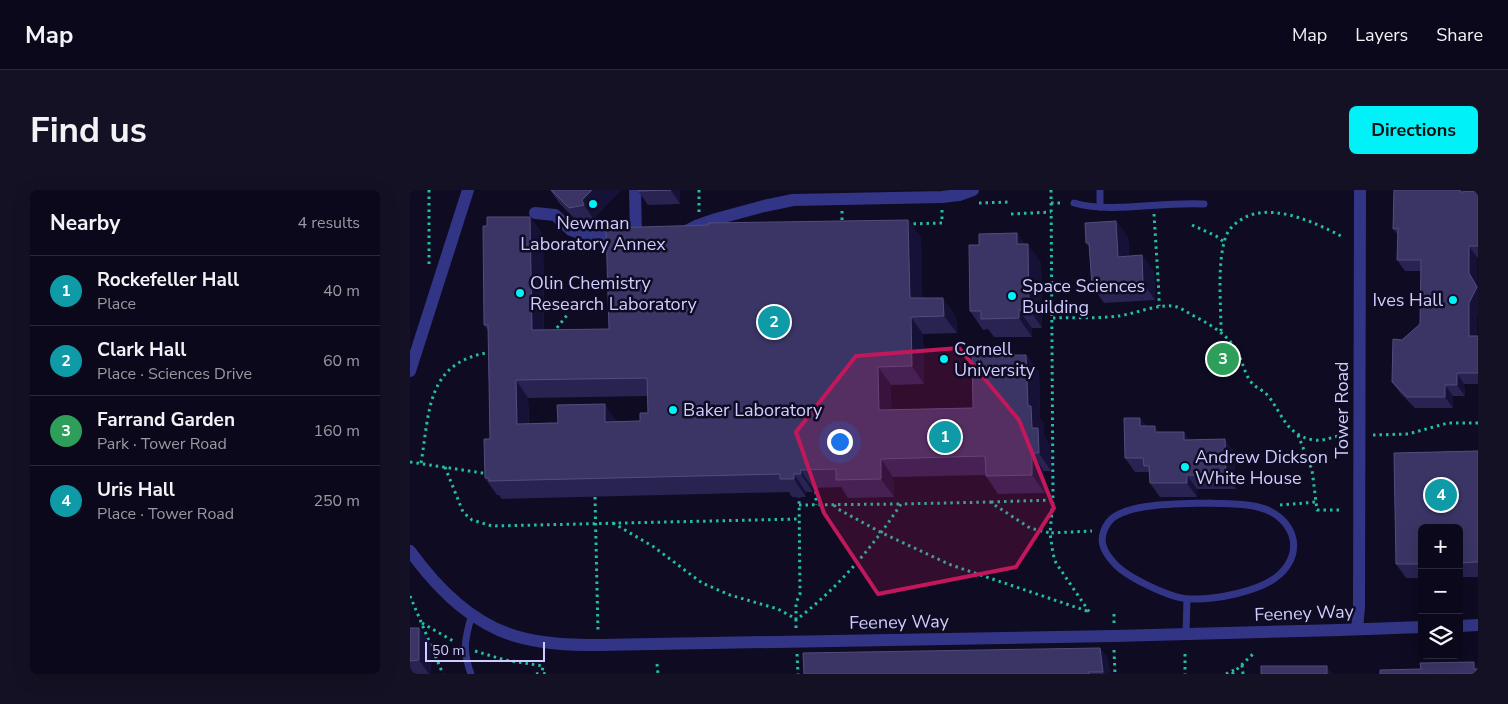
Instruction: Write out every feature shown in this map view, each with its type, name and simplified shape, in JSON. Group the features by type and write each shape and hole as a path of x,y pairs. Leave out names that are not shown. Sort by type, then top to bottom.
{"street":[{"path":"410,371 468,190"},
{"path":"635,190 636,236"},
{"path":"667,234 683,233 699,225 792,200 846,194 942,197 959,195 973,190"},
{"name":"Tower Road","path":"1358,629 1360,190"},
{"path":"535,212 555,215 571,230 588,237 652,235"},
{"name":"Feeney Way","path":"412,556 442,589 472,614 488,624 508,634 558,644 598,646 1114,636 1418,626"},
{"path":"1463,626 1478,625"}],"lane":[{"path":"1100,190 1100,207"},
{"path":"1074,203 1091,207 1183,203 1204,204"},
{"path":"1209,503 1258,506 1270,511 1287,524 1293,534 1293,554 1280,574 1270,582 1246,591 1187,599 1150,586 1117,566 1105,553 1101,542 1102,531 1110,520 1118,514 1156,506 1209,503"},
{"path":"1186,634 1187,599"},
{"path":"471,674 464,648 472,614"}],"path":[{"path":"429,190 429,268"},
{"path":"699,190 699,225"},
{"path":"834,505 882,533 951,565 1090,612 1056,563 1050,533 1053,500 1053,318 1050,190"},
{"path":"972,204 1011,202"},
{"path":"1154,204 1160,294 1159,306"},
{"path":"902,224 942,223 942,208 950,207"},
{"path":"1011,214 1051,212"},
{"path":"1221,332 1222,259 1225,237 1232,226 1253,214 1289,215 1309,221 1341,236"},
{"path":"1192,225 1216,236 1224,243"},
{"path":"834,228 842,228 842,226"},
{"path":"1053,318 1117,316 1142,312 1159,306 1178,307 1221,332 1237,351 1249,379 1256,388 1268,396 1289,428 1298,435 1315,440 1330,439 1337,435"},
{"path":"556,339 556,329 568,314"},
{"path":"421,464 431,404 434,393 443,377 449,369 464,358 497,351"},
{"path":"1381,434 1408,434 1448,423 1478,423"},
{"path":"1298,435 1312,470 1317,510 1339,510"},
{"path":"410,462 497,475"},
{"path":"445,467 463,512 472,520 492,526 800,519"},
{"path":"815,480 816,505"},
{"path":"595,497 597,615"},
{"path":"798,674 796,603 800,594 799,497"},
{"path":"799,505 1053,500"},
{"path":"990,502 1030,528 1050,533 1102,531"},
{"path":"1258,506 1316,502"},
{"path":"796,620 832,589 864,555 882,533 901,504"},
{"path":"612,523 654,547 702,583 730,595 778,609 796,620"},
{"path":"410,596 443,674"},
{"path":"421,622 459,644"},
{"path":"1114,636 1115,674"},
{"path":"470,649 505,660 543,666 544,673 536,674"},
{"path":"1232,674 1254,653"},
{"path":"1185,654 1185,674"},
{"path":"658,664 658,674"},
{"path":"1242,664 1243,674"},
{"path":"1226,674 1236,669"}],"highlighted area":[{"path":"959,348 1019,420 1054,508 1016,567 878,594 824,513 796,432 856,356"}],"building":[{"path":"551,190 592,190 582,200 584,205 569,208"},
{"path":"638,190 671,190 638,191"},
{"name":"Ives Hall","path":"1394,190 1478,191 1478,246 1469,246 1469,273 1477,287 1469,303 1469,336 1478,336 1478,373 1457,373 1457,385 1445,385 1445,397 1407,397 1392,382 1393,339 1402,340 1420,324 1421,260 1397,260 1398,228 1393,229"},
{"path":"487,217 530,217 532,330 609,329 606,228 709,225 708,223 908,220 910,298 943,298 944,316 911,317 912,366 878,367 879,410 973,408 972,356 1026,355 1028,406 1031,406 1032,428 1038,428 1039,453 1032,453 1032,475 986,476 985,456 881,459 881,479 836,480 836,469 800,470 801,474 794,474 794,479 780,479 780,474 489,481 489,478 485,478 484,439 490,439 488,325 484,325 483,226 487,226","holes":["647,378 648,413 640,413 640,421 605,422 605,404 557,405 558,423 517,424 516,380"]},
{"path":"1116,221 1118,257 1142,255 1143,283 1092,286 1089,243 1086,243 1085,223"},
{"name":"Space Sciences Building","path":"1017,233 1017,244 1028,244 1029,309 1019,310 1019,318 981,319 981,311 970,311 969,245 979,245 979,234"},
{"name":"Andrew Dickson White House","path":"1124,418 1140,418 1140,426 1155,426 1155,432 1184,432 1184,440 1225,439 1226,475 1187,475 1187,483 1150,483 1149,466 1144,466 1143,458 1125,458"},
{"path":"1478,451 1478,562 1463,563 1463,524 1418,524 1418,564 1396,564 1394,453"},
{"path":"410,628 419,628 419,660 410,661"},
{"path":"1100,648 1103,672 1089,672 1089,674 804,674 803,653"},
{"path":"1474,662 1474,669 1478,669 1478,674 1380,674 1380,670 1421,669 1420,663"},
{"path":"1261,666 1327,666 1327,674 1261,674"}],"place":[{"name":"Newman Laboratory Annex","path":"593,204"},
{"name":"Olin Chemistry Research Laboratory","path":"520,293"},
{"name":"Space Sciences Building","path":"1012,296"},
{"name":"Ives Hall","path":"1453,300"},
{"name":"Clark Hall","path":"774,322"},
{"name":"Cornell University","path":"944,359"},
{"name":"Farrand Garden","path":"1223,359"},
{"name":"Baker Laboratory","path":"673,410"},
{"name":"Rockefeller Hall","path":"945,437"},
{"name":"Andrew Dickson White House","path":"1185,467"},
{"name":"Uris Hall","path":"1441,495"}]}
